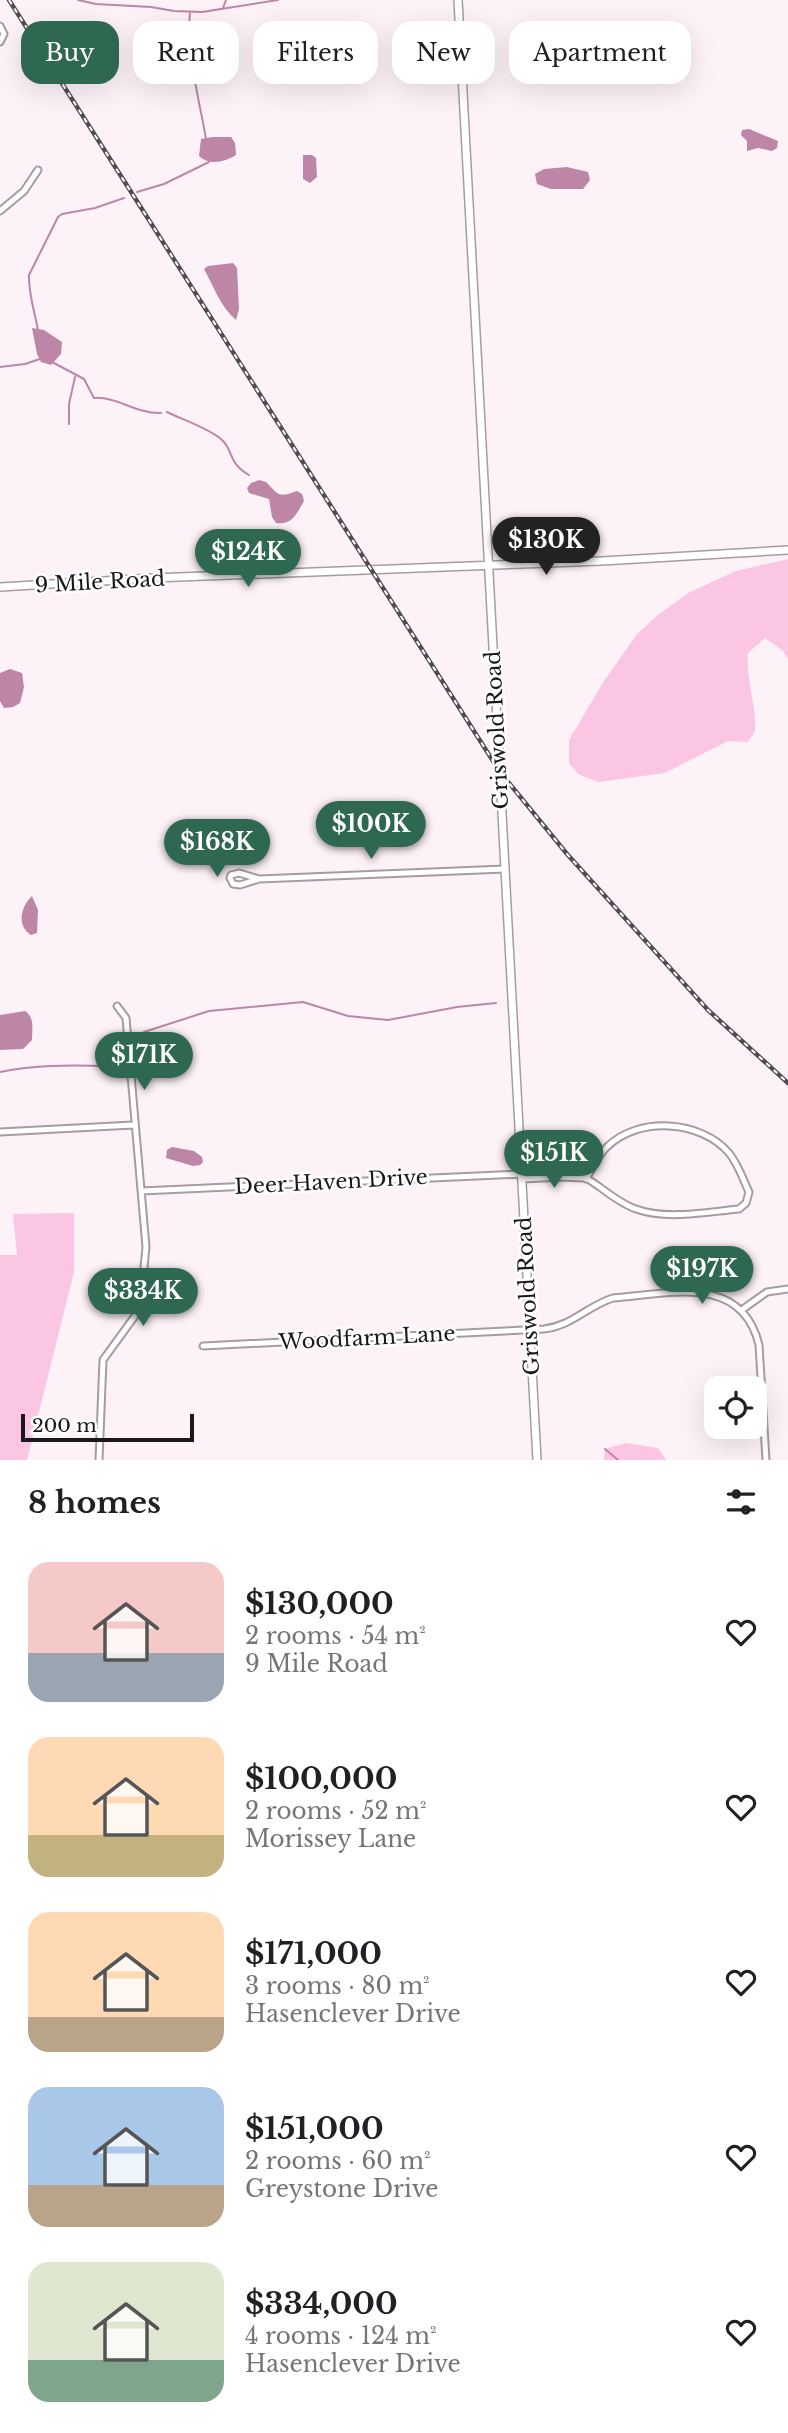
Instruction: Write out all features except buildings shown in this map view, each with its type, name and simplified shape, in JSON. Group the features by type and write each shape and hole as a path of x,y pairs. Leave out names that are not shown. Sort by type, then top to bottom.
{"street":[{"name":"Griswold Road","path":"458,0 537,1460"},
{"path":"0,26 4,34 0,42"},
{"path":"0,211 24,191 38,170"},
{"name":"9 Mile Road","path":"0,587 788,550"},
{"path":"259,879 239,873 231,875 230,878 233,884 240,885 259,879 505,869"},
{"path":"99,1460 103,1360 140,1309 146,1247 133,1125 126,1018 117,1006"},
{"path":"0,1132 133,1125"},
{"path":"522,1174 567,1169 586,1178 633,1209 650,1213 679,1214 739,1209 746,1203 749,1192 729,1153 706,1135 681,1127 657,1126 629,1132 607,1147 586,1178"},
{"path":"522,1174 586,1178"},
{"name":"Deer Haven Drive","path":"141,1191 522,1174"},
{"path":"766,1460 760,1345 757,1334 743,1310 768,1292 788,1289"},
{"name":"Woodfarm Lane","path":"203,1346 530,1330 564,1326 600,1302 613,1298 695,1292 724,1298 743,1310"}],"shaded area":[{"path":"749,129 778,141 777,148 772,151 758,148 747,151 747,141 741,135 742,130"},
{"path":"231,137 235,143 236,155 217,162 207,161 199,156 201,139"},
{"path":"303,155 316,158 317,177 310,183 303,179"},
{"path":"567,167 588,172 590,180 583,189 551,189 537,184 535,174 544,169"},
{"path":"233,263 237,268 239,309 236,320 221,302 204,269 208,266"},
{"path":"32,328 44,330 62,342 61,354 51,365 41,362"},
{"path":"259,480 266,482 279,494 297,491 302,494 304,501 290,520 276,523 272,517 269,499 249,493 247,488"},
{"path":"788,559 788,659 783,651 765,638 748,653 755,727 747,742 728,741 665,773 598,782 578,774 569,763 569,740 602,684 637,634 690,592 736,571"},
{"path":"10,669 22,673 24,687 20,703 4,708 0,701 0,673"},
{"path":"32,896 38,910 37,933 31,935 23,927 22,916 25,905"},
{"path":"25,1011 32,1020 32,1040 23,1049 0,1050 0,1015"},
{"path":"172,1147 194,1151 202,1157 203,1162 193,1166 166,1158 167,1150"},
{"path":"74,1213 74,1272 27,1460 0,1460 0,1255 17,1255 13,1214"},
{"path":"626,1443 658,1448 666,1460 604,1460 605,1449"}],"waterway":[{"path":"78,0 96,4 202,12 278,0"},
{"path":"223,8 226,0"},
{"path":"190,12 191,60 206,139"},
{"path":"137,192 164,184 209,162"},
{"path":"38,330 29,275 58,217 124,198"},
{"path":"0,367 40,359"},
{"path":"52,362 84,379 94,398 161,413"},
{"path":"69,424 69,404 75,377"},
{"path":"167,412 217,436 226,444 237,466 249,475"},
{"path":"131,1044 144,1032 209,1011 303,1002 348,1016 388,1020 457,1007 496,1003"},
{"path":"0,1072 52,1066 104,1066 127,1047"},
{"path":"605,1449 618,1460"}],"railway":[{"path":"9,0 500,772 567,854 708,1010 788,1083"}]}
